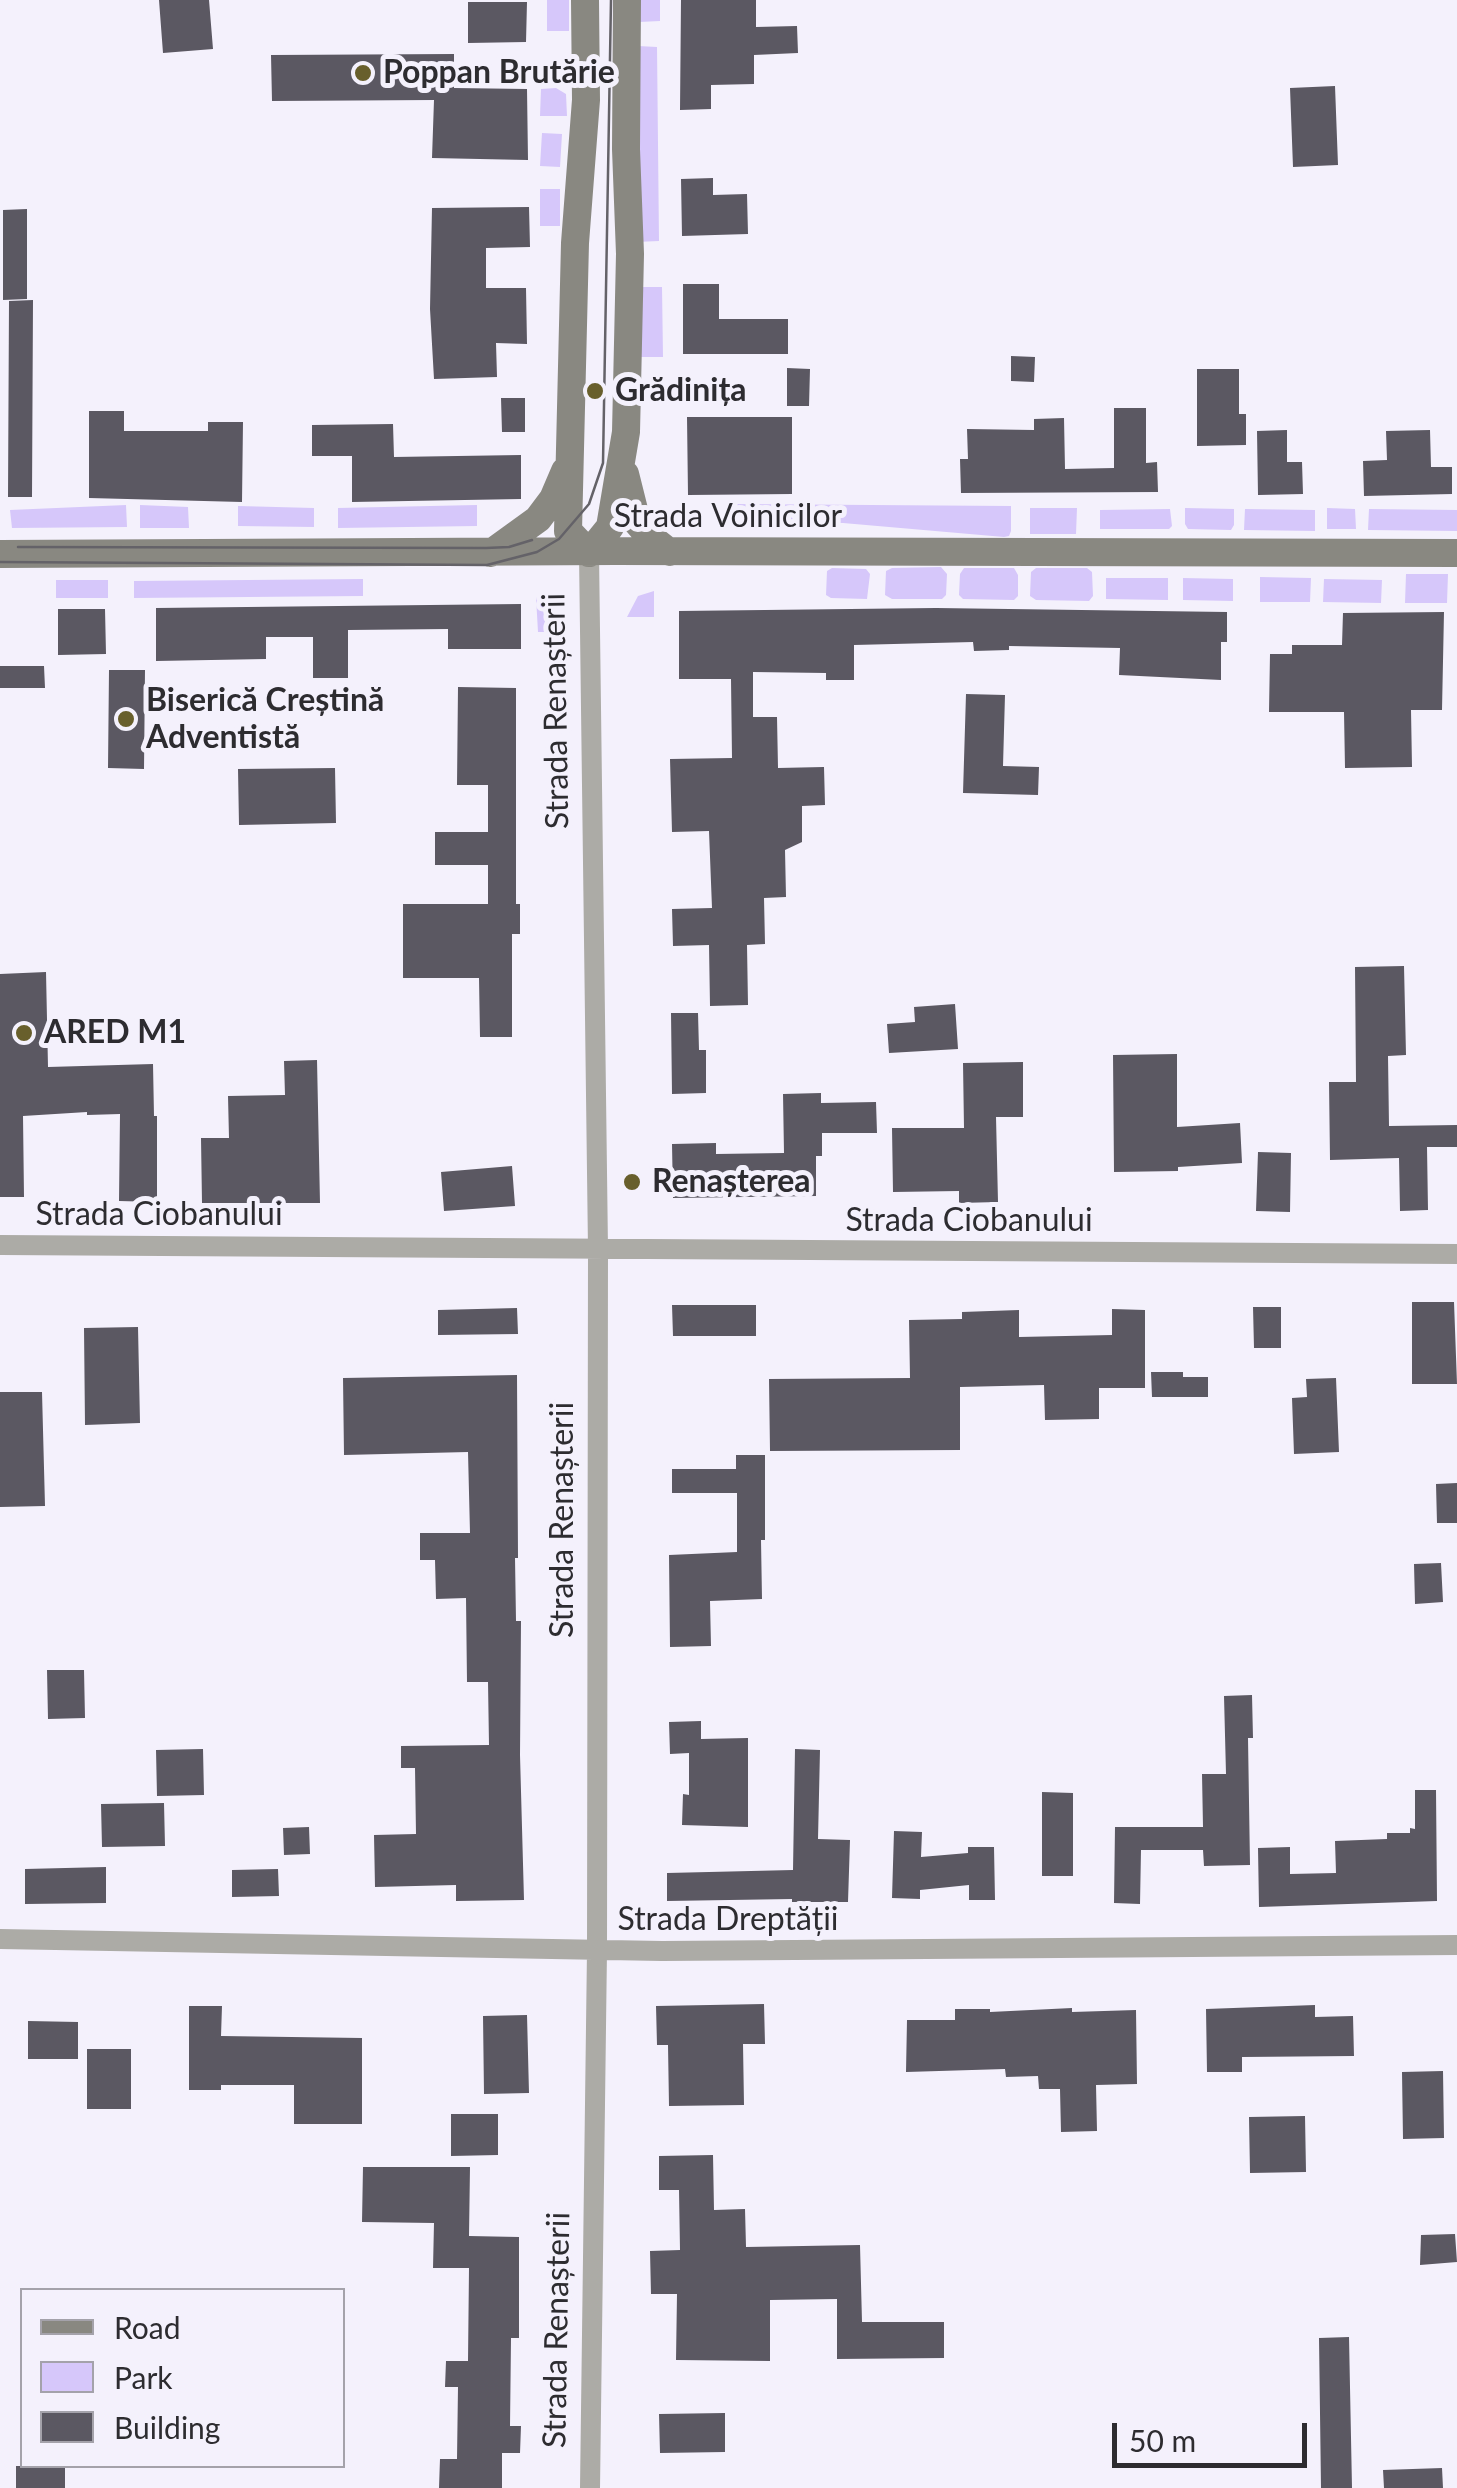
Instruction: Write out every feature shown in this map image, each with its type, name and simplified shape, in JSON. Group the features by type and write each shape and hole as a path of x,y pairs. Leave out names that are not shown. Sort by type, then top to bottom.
{"main road":[{"name":"Strada Renașterii","path":"585,0 586,100 575,244 568,531 589,553 610,527 623,458 630,254 627,0"},
{"path":"492,553 546,509 560,487 570,450"},
{"path":"623,458 637,522 669,552"},
{"name":"Strada Voinicilor","path":"0,554 1457,553"}],"street":[{"name":"Strada Renașterii","path":"589,553 598,1249 597,1950 590,2488"},
{"name":"Strada Ciobanului","path":"0,1244 1457,1254"},
{"name":"Strada Dreptății","path":"0,1939 597,1950 1457,1945"}],"green space":[{"path":"547,0 569,0 569,31 547,31"},
{"path":"639,0 660,0 660,21 639,22"},
{"path":"638,46 657,47 659,241 636,242"},
{"path":"556,88 566,94 567,116 540,116 541,89"},
{"path":"542,133 562,134 560,167 540,166"},
{"path":"540,189 560,189 560,226 540,226"},
{"path":"637,287 662,287 663,357 638,357"},
{"path":"731,504 1011,506 1011,531 1004,537 843,523 734,521"},
{"path":"126,505 127,527 12,528 10,510"},
{"path":"140,505 188,507 189,528 140,528"},
{"path":"477,505 477,526 338,528 338,508"},
{"path":"238,506 314,508 314,527 238,526"},
{"path":"1030,508 1077,508 1076,534 1030,534"},
{"path":"1185,508 1234,509 1234,525 1231,530 1188,529"},
{"path":"1327,508 1355,509 1356,529 1327,529"},
{"path":"1170,509 1169,529 1100,529 1100,510"},
{"path":"1245,509 1315,510 1315,531 1244,530"},
{"path":"1369,509 1457,510 1457,531 1368,530"},
{"path":"941,567 947,574 946,595 942,599 892,599 885,595 886,571 892,568"},
{"path":"964,568 1014,568 1018,596 1014,600 963,599 959,595"},
{"path":"1036,568 1087,568 1092,572 1093,596 1089,601 1036,600 1030,596 1031,572"},
{"path":"866,569 870,574 867,599 826,595 827,571"},
{"path":"1406,574 1448,574 1447,603 1405,603"},
{"path":"1260,577 1311,578 1310,602 1260,602"},
{"path":"1106,578 1168,578 1168,600 1106,599"},
{"path":"1183,578 1233,579 1233,601 1183,600"},
{"path":"363,579 363,596 134,598 134,581"},
{"path":"1324,579 1382,580 1381,603 1323,602"},
{"path":"56,580 108,580 108,598 56,598"},
{"path":"654,591 654,617 627,617 638,596"},
{"path":"536,597 546,598 556,606 562,632 538,632"}],"building":[{"path":"159,0 209,0 213,49 163,53"},
{"path":"681,0 756,0 756,27 797,26 798,53 754,55 754,84 711,85 711,109 680,110"},
{"path":"468,2 527,2 526,42 468,43"},
{"path":"454,54 454,88 527,89 528,160 432,158 434,100 272,101 271,55"},
{"path":"1335,86 1338,165 1293,167 1290,88"},
{"path":"713,178 713,195 747,194 748,234 682,236 681,179"},
{"path":"529,207 530,247 486,248 486,288 526,288 527,344 496,343 497,377 434,379 430,309 432,208"},
{"path":"27,209 27,299 3,300 3,210"},
{"path":"683,284 719,284 719,319 788,319 788,354 683,354"},
{"path":"33,300 32,497 8,497 9,301"},
{"path":"1011,356 1035,357 1034,382 1011,381"},
{"path":"787,368 810,369 809,406 787,406"},
{"path":"1197,369 1239,369 1239,414 1246,414 1246,445 1197,446"},
{"path":"501,398 525,398 525,432 502,432"},
{"path":"1114,408 1146,408 1146,463 1157,462 1158,492 961,493 960,459 968,459 967,429 1034,430 1034,419 1064,418 1065,469 1114,468"},
{"path":"89,411 124,411 124,431 208,431 208,422 243,422 242,502 89,498"},
{"path":"687,417 792,417 792,494 688,495"},
{"path":"393,424 394,457 521,455 521,499 352,502 352,456 312,456 312,425"},
{"path":"1287,430 1287,462 1302,462 1303,494 1258,495 1257,431"},
{"path":"1430,430 1431,467 1452,467 1452,494 1364,496 1363,461 1387,460 1386,431"},
{"path":"521,604 521,649 448,649 448,629 348,630 348,678 313,678 313,637 266,637 266,659 156,661 156,608"},
{"path":"936,608 1227,612 1227,642 1221,642 1221,680 1119,675 1120,648 1009,646 1009,650 974,651 973,642 854,645 854,680 826,680 826,673 753,672 753,717 777,717 778,768 824,767 825,805 802,806 802,842 785,850 786,897 764,898 765,944 747,945 748,1005 710,1006 709,945 673,946 672,909 712,908 709,831 672,832 670,759 732,758 731,679 679,679 679,611"},
{"path":"58,609 105,609 106,654 58,655"},
{"path":"1444,612 1442,710 1411,710 1412,767 1345,768 1344,712 1269,712 1270,654 1292,654 1292,645 1342,645 1343,613"},
{"path":"0,666 44,666 45,688 0,688"},
{"name":"Biserică Creștină Adventistă","path":"109,670 145,670 144,769 108,768"},
{"path":"458,687 516,688 516,904 520,904 520,934 512,934 512,1037 480,1037 479,978 403,978 403,904 488,904 488,865 435,865 435,832 488,832 488,785 457,785"},
{"path":"966,694 1005,695 1003,766 1039,767 1038,795 963,793"},
{"path":"335,768 336,823 239,825 238,769"},
{"path":"1404,966 1406,1055 1388,1056 1389,1126 1457,1125 1457,1147 1427,1147 1428,1210 1400,1211 1399,1158 1330,1160 1329,1082 1356,1082 1355,967"},
{"path":"46,972 48,1067 153,1064 157,1202 119,1201 120,1114 87,1112 23,1116 24,1197 0,1197 0,974"},
{"path":"955,1004 958,1049 889,1053 887,1024 915,1022 914,1007"},
{"path":"671,1013 698,1013 699,1050 706,1050 706,1093 672,1094"},
{"path":"1177,1054 1177,1127 1240,1123 1242,1163 1178,1167 1178,1171 1114,1172 1113,1055"},
{"path":"317,1060 320,1203 202,1203 201,1138 229,1138 228,1096 285,1095 284,1061"},
{"path":"1023,1062 1023,1117 996,1117 998,1202 959,1203 959,1191 893,1192 892,1128 964,1128 963,1063"},
{"path":"821,1093 821,1103 876,1102 877,1133 822,1133 822,1156 816,1156 816,1196 673,1198 672,1144 716,1143 716,1154 784,1153 783,1094"},
{"path":"1258,1152 1291,1153 1290,1212 1256,1211"},
{"path":"512,1166 515,1206 444,1211 441,1172"},
{"path":"1412,1302 1454,1302 1457,1384 1412,1384"},
{"path":"672,1305 756,1305 756,1336 673,1336"},
{"path":"1253,1307 1281,1307 1281,1348 1254,1348"},
{"path":"517,1308 518,1334 438,1335 438,1310"},
{"path":"1112,1309 1145,1310 1145,1388 1099,1388 1099,1419 1045,1420 1044,1385 960,1387 960,1450 770,1451 769,1379 910,1378 909,1320 962,1319 962,1312 1019,1310 1019,1337 1112,1335"},
{"path":"138,1327 140,1423 85,1425 84,1328"},
{"path":"1151,1372 1208,1377 1208,1397 1152,1397"},
{"path":"517,1375 515,1558 516,1621 521,1621 524,1900 456,1901 456,1885 375,1887 374,1835 416,1834 415,1768 401,1768 401,1746 489,1745 488,1682 467,1682 466,1598 436,1599 435,1560 420,1560 420,1533 470,1533 468,1452 344,1455 343,1378"},
{"path":"1336,1378 1339,1452 1294,1454 1292,1398 1307,1397 1306,1379"},
{"path":"0,1392 42,1392 45,1506 0,1507"},
{"path":"736,1455 765,1455 762,1599 710,1601 711,1646 670,1647 669,1555 737,1552 737,1493 672,1493 672,1469 736,1469"},
{"path":"1457,1483 1457,1523 1437,1523 1436,1484"},
{"path":"1441,1563 1443,1602 1415,1604 1414,1564"},
{"path":"47,1670 84,1670 85,1718 48,1719"},
{"path":"1252,1695 1253,1738 1248,1738 1250,1865 1204,1866 1203,1850 1141,1850 1140,1904 1114,1903 1115,1827 1203,1827 1202,1774 1226,1774 1224,1696"},
{"path":"701,1721 701,1739 748,1738 748,1827 682,1825 683,1794 689,1795 689,1753 670,1754 669,1722"},
{"path":"203,1749 204,1795 157,1796 156,1750"},
{"path":"795,1749 820,1750 818,1839 850,1840 848,1902 667,1901 667,1873 793,1870"},
{"path":"1415,1790 1436,1790 1437,1901 1259,1907 1258,1848 1290,1847 1290,1874 1336,1873 1335,1841 1387,1839 1387,1833 1410,1833 1410,1828 1415,1829"},
{"path":"1042,1792 1073,1793 1073,1876 1042,1876"},
{"path":"164,1803 165,1846 102,1847 101,1804"},
{"path":"309,1827 310,1854 284,1855 283,1828"},
{"path":"894,1831 922,1832 921,1857 968,1853 968,1847 994,1847 995,1900 969,1900 969,1885 920,1890 920,1899 892,1898"},
{"path":"106,1867 106,1903 25,1904 25,1869"},
{"path":"278,1869 279,1896 232,1897 232,1870"},
{"path":"764,2004 765,2044 743,2044 744,2105 669,2106 668,2045 657,2045 656,2006"},
{"path":"1315,2005 1315,2017 1353,2016 1354,2056 1242,2057 1242,2072 1207,2072 1206,2009"},
{"path":"189,2006 222,2006 221,2036 362,2038 362,2124 294,2124 294,2085 221,2085 221,2090 189,2090"},
{"path":"1072,2008 1072,2012 1136,2010 1137,2084 1096,2085 1097,2131 1061,2132 1060,2089 1039,2089 1038,2076 1006,2077 1005,2069 906,2072 907,2020 955,2020 955,2009 990,2012"},
{"path":"527,2015 529,2093 484,2094 483,2016"},
{"path":"28,2021 78,2022 78,2059 28,2059"},
{"path":"87,2049 131,2049 131,2109 87,2109"},
{"path":"1443,2071 1444,2138 1403,2139 1402,2072"},
{"path":"451,2114 498,2114 498,2155 451,2156"},
{"path":"1305,2116 1306,2172 1250,2173 1249,2117"},
{"path":"713,2155 714,2210 745,2209 746,2247 860,2245 862,2322 944,2322 944,2358 837,2359 837,2299 770,2300 770,2361 676,2360 677,2294 651,2294 650,2251 680,2250 679,2190 659,2190 659,2156"},
{"path":"363,2167 470,2167 469,2236 519,2237 519,2338 511,2338 510,2426 521,2426 520,2453 502,2453 502,2488 439,2488 440,2459 457,2459 458,2387 445,2387 446,2361 468,2361 469,2268 433,2268 434,2223 362,2222"},
{"path":"1455,2234 1457,2262 1420,2265 1421,2235"},
{"path":"1349,2337 1352,2488 1321,2488 1319,2338"},
{"path":"725,2413 725,2452 660,2453 659,2414"},
{"path":"16,2466 65,2468 65,2488 16,2488"},
{"path":"1442,2468 1443,2488 1384,2488 1383,2470"}],"tram line":[{"path":"0,562 487,565 537,552 559,539 589,504 603,463 611,0"},
{"path":"18,547 486,548 532,540"}],"place":[{"name":"Poppan Brutărie","path":"363,73"},
{"name":"Grădinița","path":"595,391"},
{"name":"Biserică Creștină Adventistă","path":"126,719"},
{"name":"ARED M1","path":"24,1033"},
{"name":"Renașterea","path":"632,1182"}]}
